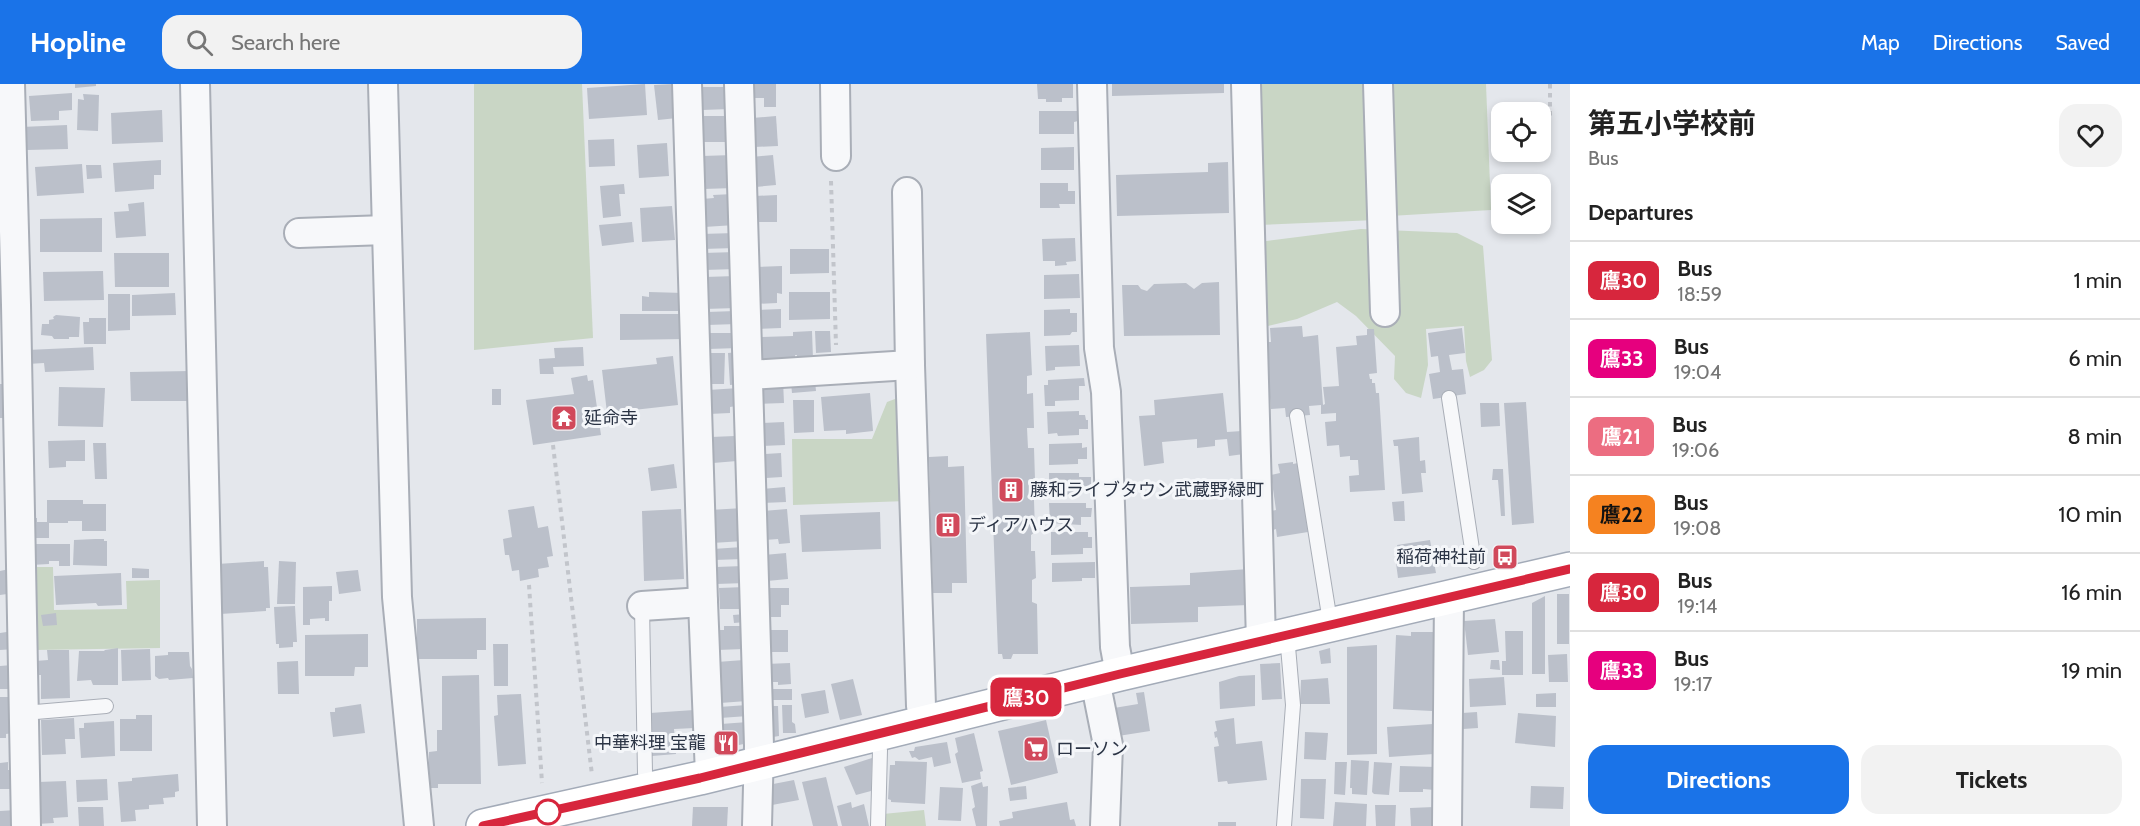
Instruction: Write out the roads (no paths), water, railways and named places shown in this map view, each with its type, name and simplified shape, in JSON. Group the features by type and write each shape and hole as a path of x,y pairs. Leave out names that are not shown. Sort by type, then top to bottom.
{"main road":[{"path":"485,826 710,775 1108,677 1570,569"}],"street":[{"path":"10,84 8,305 24,712 26,826"},
{"path":"195,84 212,826"},
{"path":"383,84 397,597 419,826"},
{"path":"687,84 710,775"},
{"path":"739,84 759,763 757,826"},
{"path":"835,84 836,156"},
{"path":"1092,84 1099,348 1106,392 1115,647 1108,677 1105,826"},
{"path":"1246,84 1249,212 1274,639"},
{"path":"1378,84 1385,312"},
{"path":"907,192 921,706"},
{"path":"299,233 386,231"},
{"path":"749,375 910,365"},
{"path":"1447,826 1449,597"},
{"path":"642,606 703,602"}],"lane":[{"path":"1249,212 1262,213 1264,292"},
{"path":"1449,398 1474,562"},
{"path":"1297,416 1328,609"},
{"path":"642,606 645,773"},
{"path":"1274,639 1293,705 1284,826"},
{"path":"24,712 106,706"},
{"path":"878,826 880,750"}],"place":[{"name":"延命寺","path":"564,418"},
{"name":"藤和ライブタウン武蔵野緑町","path":"1011,490"},
{"name":"ディアハウス","path":"948,525"},
{"name":"稲荷神社前","path":"1505,557"},
{"name":"中華料理 宝龍","path":"726,743"},
{"name":"ローソン","path":"1036,749"}]}
